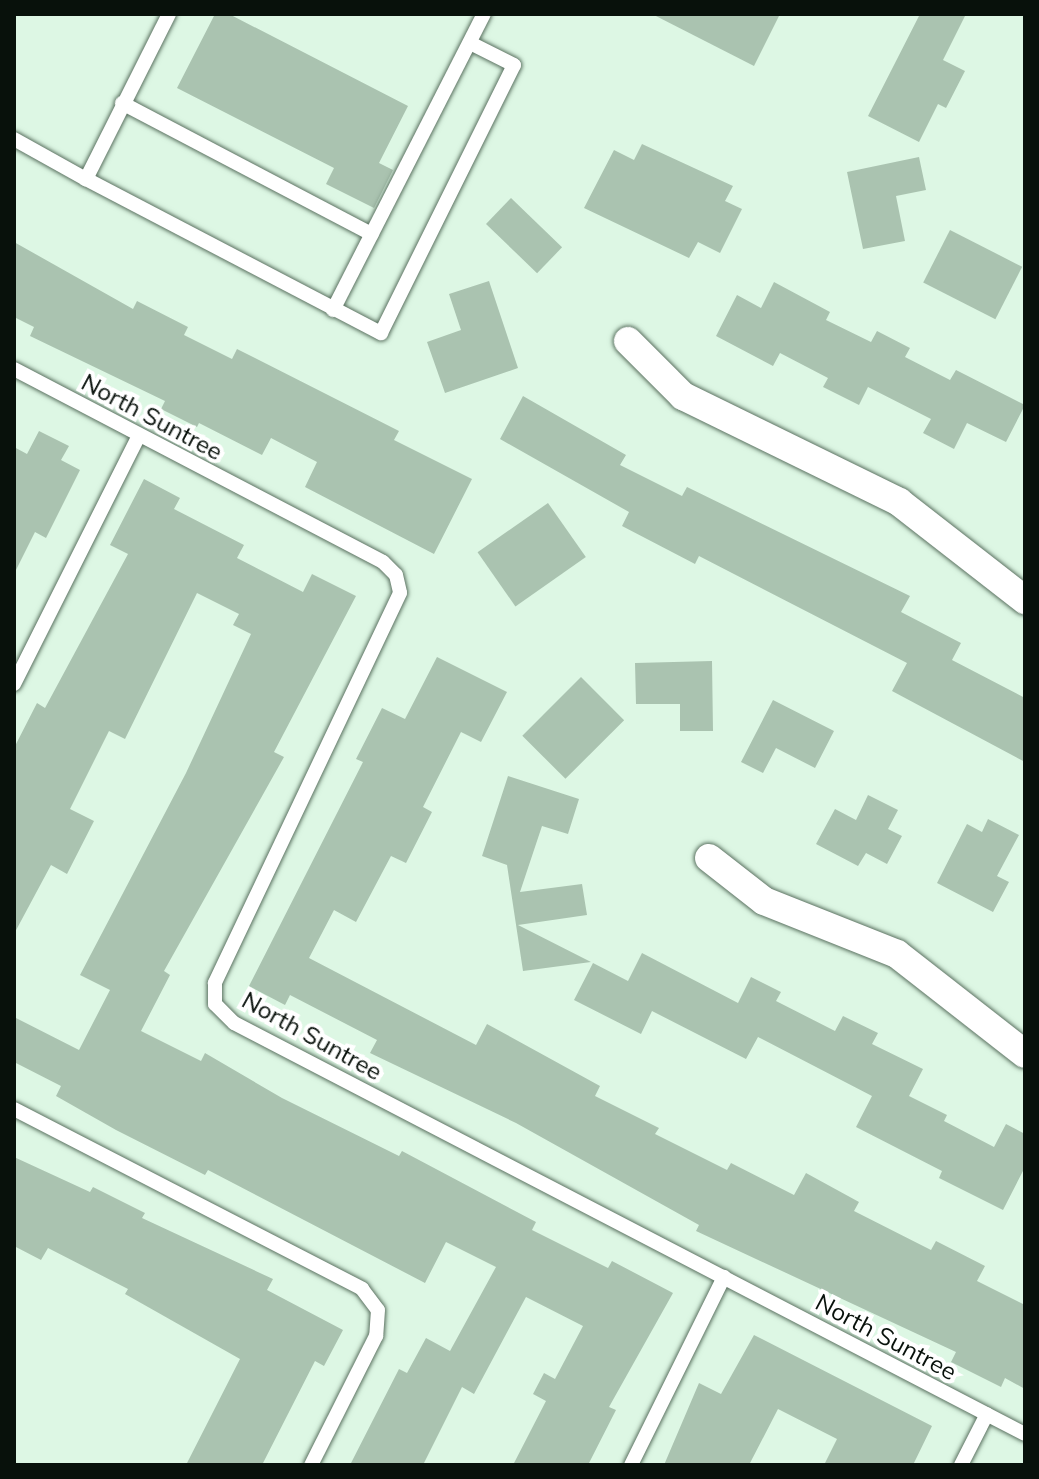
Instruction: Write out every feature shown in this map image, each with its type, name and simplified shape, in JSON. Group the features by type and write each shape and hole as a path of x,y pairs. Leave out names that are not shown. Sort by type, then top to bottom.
{"street":[{"path":"628,341 683,396 899,502 1025,600"},
{"path":"709,858 764,901 897,954 1025,1054"}],"lane":[{"path":"86,179 169,14"},
{"path":"333,310 484,14"},
{"path":"14,139 381,333 514,65 470,43"},
{"path":"122,103 372,234"},
{"name":"North Suntree","path":"14,369 383,562 396,575 400,593 215,983 215,1004 234,1023 1025,1434"},
{"path":"14,684 139,436"},
{"path":"14,1109 362,1289 378,1310 376,1336 311,1465"},
{"path":"631,1465 724,1277"},
{"path":"961,1465 987,1414"}],"building":[{"path":"215,14 229,14 408,106 379,163 393,170 374,208 326,184 334,168 177,88"},
{"path":"652,14 780,14 754,66"},
{"path":"920,14 966,14 943,60 965,71 946,108 938,104 919,142 868,116"},
{"path":"642,144 733,186 725,201 742,209 720,253 698,242 689,258 584,208 614,150 634,160"},
{"path":"919,157 926,190 896,196 905,241 863,249 847,172"},
{"path":"511,198 562,247 537,273 486,224"},
{"path":"950,230 1022,267 995,319 923,283"},
{"path":"14,242 133,309 137,301 188,327 184,335 232,359 237,349 399,431 394,440 472,479 434,554 305,487 317,462 271,438 262,455 199,423 197,427 161,409 165,401 30,336 34,327 14,317"},
{"path":"489,281 518,368 445,393 427,342 461,330 449,294"},
{"path":"774,282 830,312 826,320 871,342 877,331 910,348 905,357 950,380 956,370 1025,405 1006,442 967,423 954,449 923,433 931,419 868,387 859,405 823,387 828,378 780,353 773,366 716,336 737,295 761,308"},
{"path":"523,396 626,455 620,465 682,496 687,487 910,596 901,612 961,643 952,660 1025,698 1025,762 892,691 907,663 699,556 695,564 622,526 629,512 500,439"},
{"path":"39,431 69,446 61,460 80,470 46,538 35,532 14,574 14,447 27,454"},
{"path":"144,479 180,498 174,509 244,545 237,558 303,592 312,574 356,596 274,752 284,757 164,971 170,975 141,1031 201,1061 205,1053 282,1098 399,1156 402,1151 536,1222 532,1230 608,1268 612,1261 673,1293 609,1407 616,1410 588,1465 513,1465 546,1401 533,1394 544,1373 555,1379 583,1326 526,1297 474,1394 462,1387 423,1465 350,1465 399,1369 407,1373 426,1338 450,1351 496,1267 446,1242 425,1283 208,1170 205,1175 116,1130 56,1096 61,1086 14,1062 14,1017 79,1050 110,990 80,975 186,773 251,634 233,625 239,614 197,593 125,739 109,731 70,809 94,821 67,874 51,865 14,934 14,748 37,703 45,708 128,554 110,545"},
{"path":"548,503 586,557 515,606 478,552"},
{"path":"437,657 507,692 481,742 461,732 423,807 432,812 406,863 391,856 356,922 334,910 309,958 476,1045 487,1024 600,1086 595,1096 659,1128 655,1134 727,1170 731,1163 794,1195 806,1173 859,1202 854,1211 931,1250 936,1241 985,1266 977,1281 1025,1305 1025,1389 1005,1378 1001,1387 951,1362 956,1352 696,1231 699,1225 516,1123 370,1053 377,1040 290,995 285,1005 249,986 363,762 356,759 382,708 405,719"},
{"path":"712,661 713,731 680,731 680,704 636,704 635,663"},
{"path":"581,677 624,720 565,779 522,736"},
{"path":"773,700 834,731 815,768 776,748 763,773 741,762"},
{"path":"508,776 579,799 568,834 542,826 520,892 582,884 587,915 518,925 591,962 523,971 507,865 482,856"},
{"path":"868,795 898,810 888,829 902,836 887,864 866,853 858,866 816,844 835,809 856,820"},
{"path":"988,819 1019,835 997,876 1009,882 993,912 937,883 967,824 982,832"},
{"path":"642,953 738,1003 751,977 781,992 776,1001 835,1031 843,1016 878,1033 872,1044 923,1069 909,1096 947,1115 944,1121 994,1147 1006,1124 1025,1134 1025,1167 1003,1210 939,1178 942,1171 856,1127 872,1096 758,1037 746,1059 652,1011 641,1034 574,1000 593,963 628,981"},
{"path":"14,1157 90,1192 93,1187 145,1213 142,1218 273,1279 267,1290 343,1330 324,1366 315,1361 262,1465 186,1465 240,1359 125,1294 128,1289 48,1248 41,1260 14,1246"},
{"path":"754,1335 932,1426 913,1465 824,1465 837,1439 778,1409 749,1465 664,1465 699,1383 721,1394"}]}
